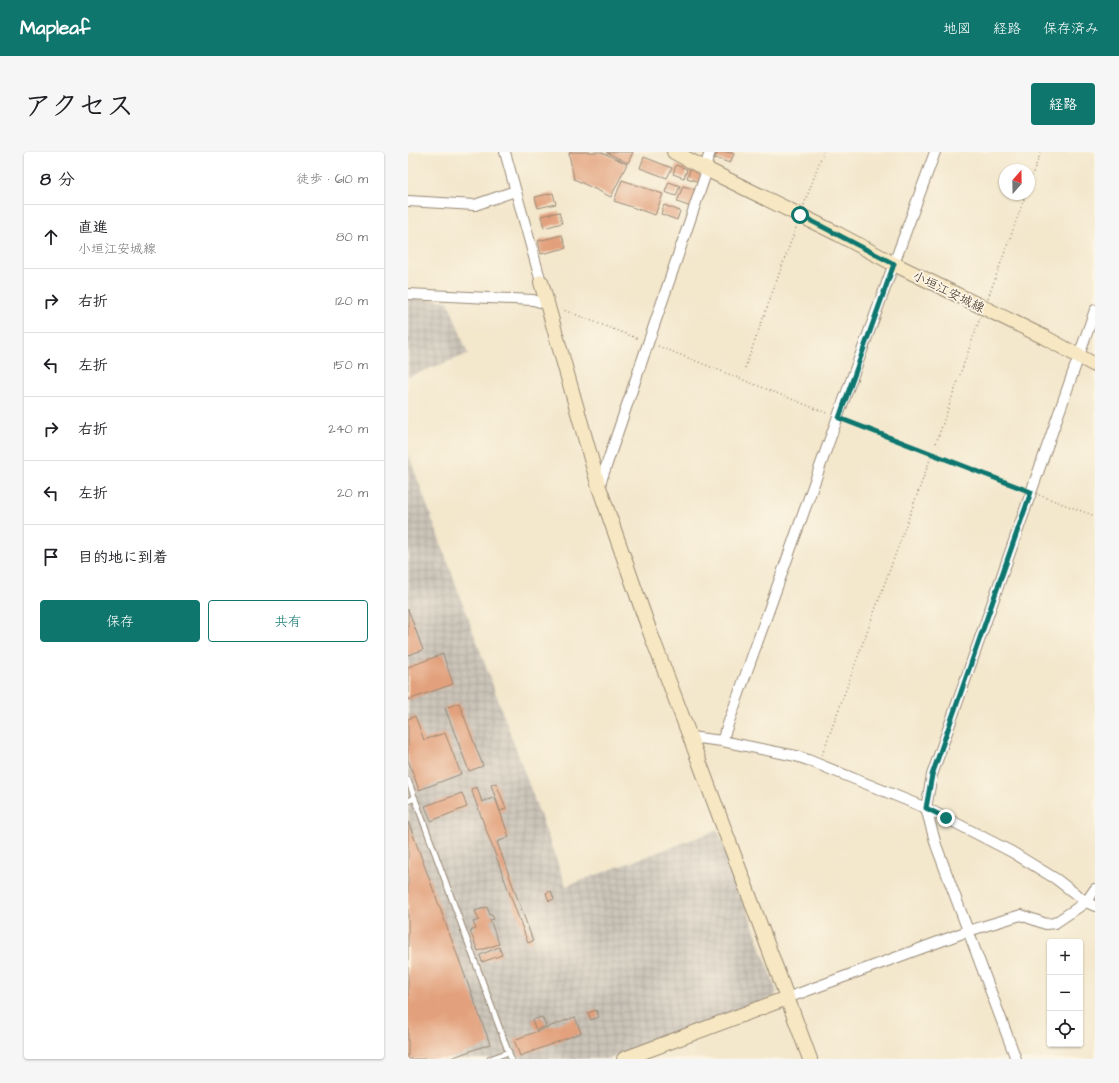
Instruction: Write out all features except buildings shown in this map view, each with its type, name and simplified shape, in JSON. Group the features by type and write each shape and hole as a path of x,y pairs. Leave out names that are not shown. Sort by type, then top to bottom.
{"street":[{"path":"505,152 599,487 650,632 810,1059"},
{"name":"小垣江安城線","path":"674,152 894,264 1044,337 1095,365"},
{"path":"599,487 705,176 710,152"},
{"path":"722,741 935,152"},
{"path":"408,201 475,205 515,191"},
{"path":"408,294 533,300 548,306"},
{"path":"1016,1059 936,845 926,808 932,775 1095,310"},
{"path":"690,737 722,741 796,756 926,808 1012,852 1056,879 1091,904"},
{"path":"624,1059 968,931 1021,915 1046,924 1055,923 1091,904 1095,889"}],"lane":[{"path":"408,780 511,1059"},
{"path":"408,801 415,798"},
{"path":"490,1059 509,1052"}],"path":[{"path":"745,368 823,152"},
{"path":"1035,168 1041,152"},
{"path":"548,306 561,308 839,418 1095,516"},
{"path":"818,764 932,454"}],"shaded area":[{"path":"408,298 448,301 468,354 408,377"},
{"path":"408,453 566,886 718,830 777,992 774,997 609,1059 408,1059"}],"route":[{"path":"800,215 894,264 841,408 839,418 1031,492 932,775 926,808 946,818"}]}
